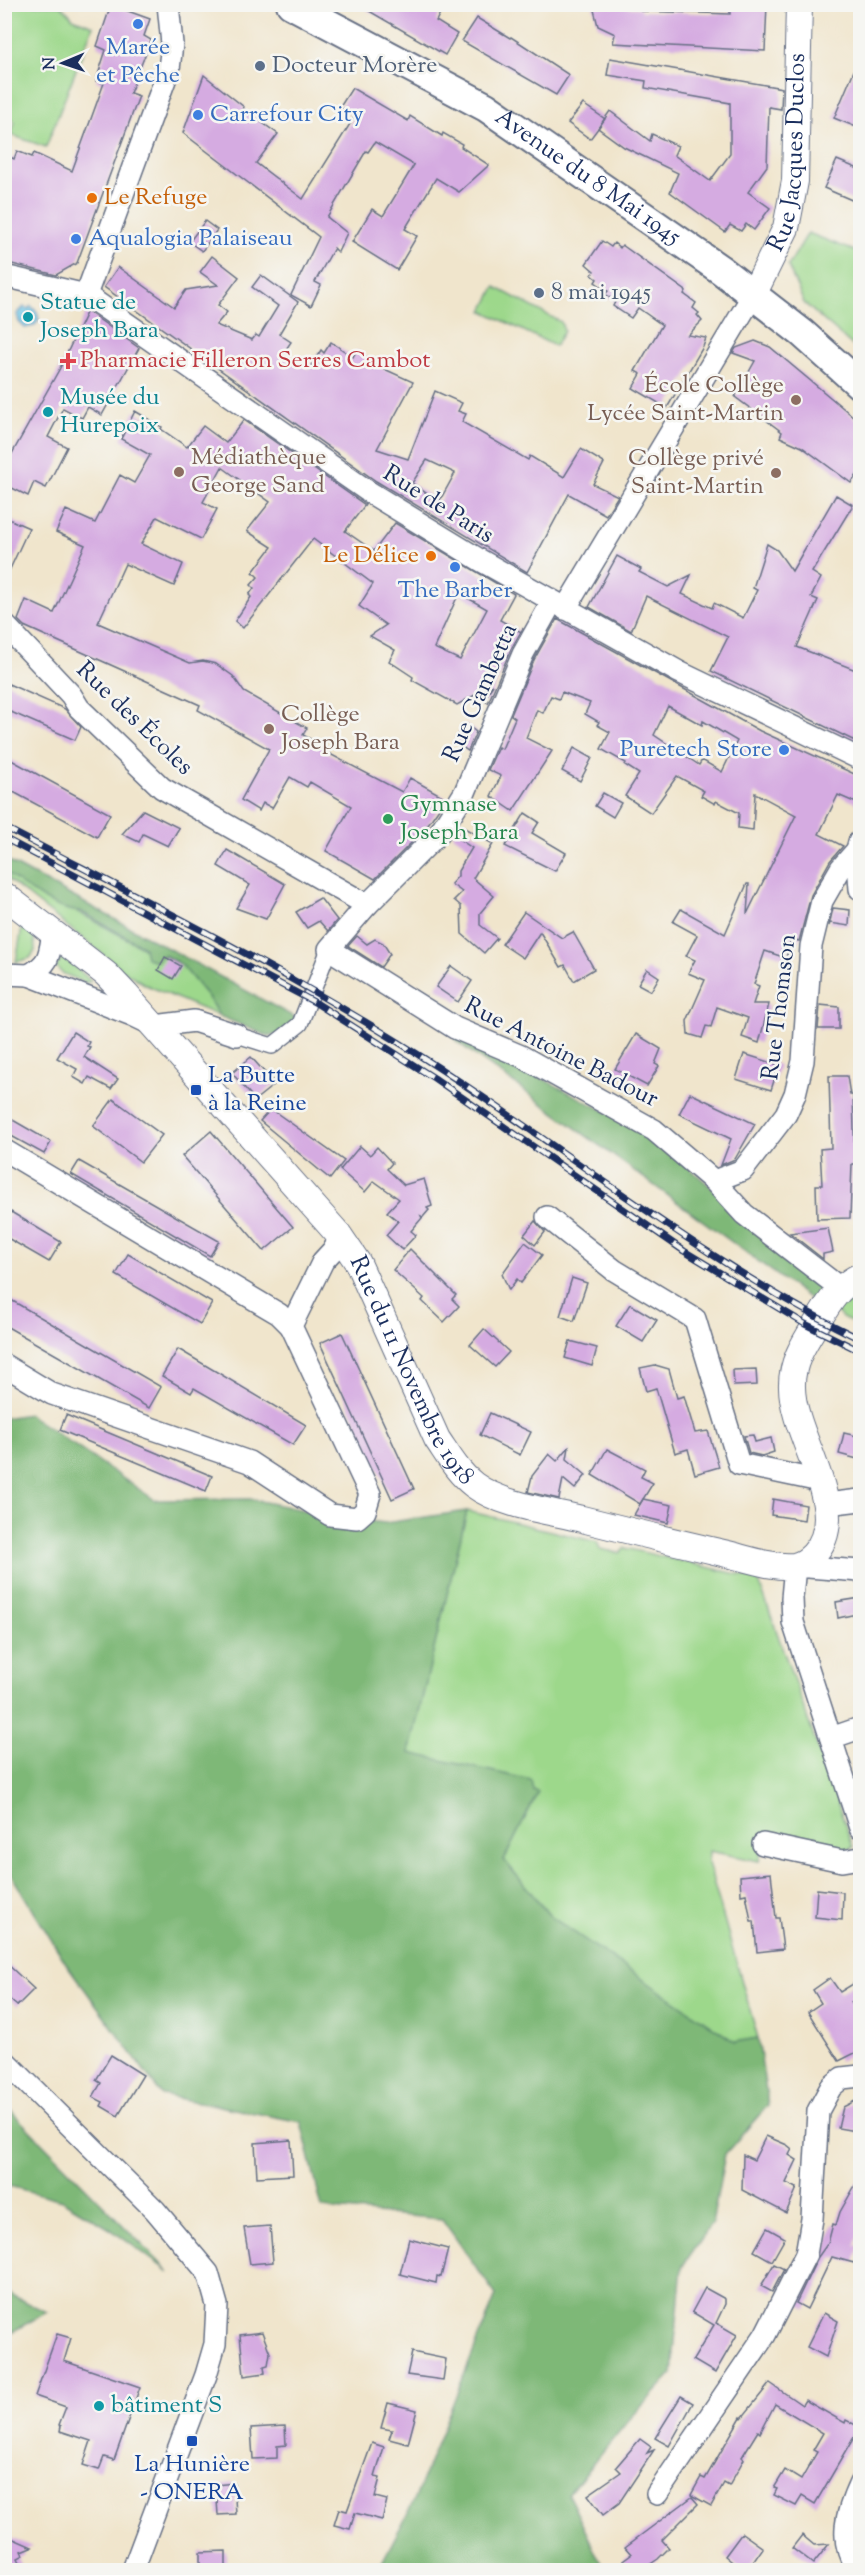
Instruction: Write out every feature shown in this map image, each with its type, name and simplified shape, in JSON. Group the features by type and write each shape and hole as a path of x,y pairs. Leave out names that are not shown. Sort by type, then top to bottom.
{"main road":[{"name":"Avenue du 8 Mai 1945","path":"291,4 486,107 716,267 802,333 861,385"}],"street":[{"path":"86,295 169,69 172,44 168,4"},
{"name":"Rue Jacques Duclos","path":"753,295 786,228 795,181 799,4"},
{"name":"Rue de Paris","path":"4,276 86,295 369,492 558,605 679,672 861,759"},
{"name":"Rue Gambetta","path":"155,1026 194,1021 272,1046 300,1024 329,949 367,905 440,832 465,792 523,654 558,605 753,295"},
{"name":"Rue des Écoles","path":"4,624 71,695 79,708 162,788 367,905"},
{"path":"859,844 861,889"},
{"name":"Rue Thomson","path":"714,1182 744,1170 786,1114 795,1094 803,1061 811,946 822,901 841,868 859,844"},
{"name":"Rue du 11 Novembre 1918","path":"4,895 106,974 155,1026 339,1235 358,1263 437,1439 453,1464 472,1484 484,1492 522,1504 763,1562 795,1566"},
{"path":"29,975 42,968 50,954 52,933"},
{"name":"Rue Antoine Badour","path":"329,949 455,1028 521,1056 654,1130 714,1182 744,1214 850,1282"},
{"path":"4,974 29,975 155,1026"},
{"path":"4,1150 279,1314 291,1326 370,1494 365,1511 357,1518 330,1515 249,1462 52,1394 4,1365"},
{"path":"547,1217 614,1270 695,1319 739,1464 823,1493 861,1500"},
{"path":"291,1326 324,1261 335,1248 339,1235"},
{"path":"795,1566 808,1560 821,1545 828,1526 823,1493 796,1418 792,1385 796,1358 850,1282"},
{"path":"795,1566 861,1571"},
{"path":"795,1566 792,1598 794,1622 861,1828"},
{"path":"831,1738 861,1728"},
{"path":"763,1844 842,1861 861,1858"},
{"path":"4,2060 155,2210 208,2273 217,2305 215,2344 206,2375 133,2571"},
{"path":"657,2494 765,2335 807,2254 812,2219 818,2111 836,2082 842,2078 861,2076"},
{"path":"857,2571 852,2561 845,2532 848,2511 861,2483"}],"green space":[{"path":"4,5 61,5 73,18 93,26 46,147 11,135 15,122 5,115"},
{"path":"808,233 860,253 860,352 804,303 788,266"},
{"path":"495,287 561,322 564,331 555,346 483,311"},
{"path":"4,859 298,1019 277,1035 268,1036 219,1016 208,997 181,964 164,955 157,961 146,958 144,947 80,911 62,908 41,898 5,872"},
{"path":"4,872 144,948 181,964 208,997 219,1016 146,985 124,971 5,877"},
{"path":"22,927 34,936 35,951 30,958 16,962"},
{"path":"61,959 66,959 91,981 86,983 62,973 56,967"},
{"path":"455,1033 653,1136 826,1288 814,1302 456,1041"},
{"path":"852,1295 860,1296 860,1326 842,1318 836,1311"},
{"path":"28,1414 155,1500 250,1499 343,1518 385,1523 467,1511 409,1753 531,1780 533,1790 538,1792 504,1860 550,1916 735,2042 758,2038 768,2105 725,2154 712,2223 682,2267 672,2374 627,2422 568,2494 604,2570 378,2570 414,2501 496,2295 442,2219 322,2208 301,2122 162,2095 67,1965 5,1865 5,1418"},
{"path":"467,1511 597,1542 600,1549 620,1553 625,1548 758,1579 853,1847 831,1854 764,1838 759,1861 709,1851 708,1863 758,2038 735,2042 550,1916 504,1860 538,1792 533,1790 530,1784 409,1753"},
{"path":"5,2105 169,2272 110,2229 62,2200 5,2185"},
{"path":"5,2292 47,2312 5,2336"}],"water":[{"path":"31,306 37,312 39,320 34,326 25,328 19,322 17,314 24,307 28,309"}],"building":[{"path":"357,4 445,4 436,21 457,34 445,55"},
{"path":"730,4 767,4 765,51 613,43 615,34 598,26 593,6 642,8 641,11 730,14"},
{"path":"111,5 150,19 144,36 151,40 130,93 139,96 77,263 56,275 4,262 4,165 8,156 14,159 17,151 32,157 34,153 72,171 104,83 96,81 106,50 97,46"},
{"path":"477,18 569,75 556,95 462,41"},
{"path":"861,54 861,129 834,118"},
{"path":"610,58 782,88 781,109 769,107 767,166 748,192 770,208 754,230 746,224 741,231 730,225 725,232 670,192 678,173 624,147 598,128 610,111 650,141 652,134 678,146 674,155 710,181 730,154 730,103 645,88 646,81 607,75"},
{"path":"204,75 244,107 243,109 278,134 256,163 303,199 355,116 340,107 352,88 408,121 410,116 442,136 443,133 462,144 461,147 489,165 459,192 436,178 405,229 417,236 397,270 352,242 372,209 383,216 414,165 375,142 368,152 366,151 327,217 347,233 338,252 334,248 315,282 321,285 311,306 291,295 319,237 183,133"},
{"path":"583,104 605,119 590,139 568,123"},
{"path":"837,160 861,170 861,204 824,188"},
{"path":"205,221 217,230 202,251 189,242"},
{"path":"602,241 611,247 614,243 620,248 622,245 686,291 684,294 696,303 693,308 699,313 697,315 702,321 688,335 706,338 667,408 633,388 641,374 635,371 662,325 638,308 631,318 613,306 615,302 605,294 608,291 595,282 597,279 592,275 594,271 586,264"},
{"path":"212,256 239,277 218,305 227,312 216,325 252,340 256,335 259,337 278,306 252,287 261,275 298,302 279,334 291,342 282,355 309,369 321,350 324,353 331,342 353,357 357,350 380,367 413,382 377,449 408,459 435,391 462,403 458,411 466,414 462,422 528,460 530,456 564,477 581,449 604,463 593,484 618,496 606,515 569,494 527,572 376,481 104,287 118,267 174,307 186,290 218,285 200,272","holes":["427,460 455,473 439,502 412,483"]},
{"path":"87,311 139,348 102,415 88,407 82,418 63,408 48,437 67,447 46,488 34,482 28,496 4,484 4,468 60,368"},
{"path":"755,341 770,347 861,423 861,470 851,483 802,447 780,437 782,432 735,397 755,361 733,353 736,348"},
{"path":"135,411 162,427 161,429 187,447 203,426 226,443 244,420 365,505 345,531 374,551 395,523 514,594 500,620 521,632 511,649 488,703 483,700 493,685 457,705 412,680 413,677 389,661 395,650 370,636 386,625 359,606 373,584 313,539 243,628 235,621 251,597 249,595 254,588 251,585 258,577 253,572 272,547 247,531 270,502 222,467 203,502 217,509 201,539 157,517 141,544 183,564 174,586 125,564 98,623 190,663 203,661 216,664 233,676 244,692 307,728 303,735 328,749 326,752 402,792 410,778 446,798 424,830 375,879 326,851 351,806 310,782 307,787 290,777 272,808 263,803 259,811 241,800 269,749 198,710 200,705 24,626 18,620 26,600 54,613 85,545 56,532 66,510 95,523 120,475 134,483 150,455 121,439","holes":["459,593 487,609 460,660 434,648"]},
{"path":"836,495 853,505 812,572 821,578 811,597 818,600 797,647 861,672 861,744 711,671 728,637 646,596 631,631 589,607 617,556 641,569 639,572 668,587 691,575 682,594 712,608 714,603 743,618 757,590 753,588 767,544 777,550 792,571"},
{"path":"4,517 29,528 4,582"},
{"path":"557,619 760,731 861,777 861,805 838,795 819,834 843,846 830,861 811,895 799,941 791,939 786,958 765,951 754,984 759,986 753,1004 769,1004 759,1043 742,1037 748,1018 717,1007 711,1027 706,1026 702,1038 688,1034 687,1021 705,980 688,973 695,960 686,956 697,935 673,922 681,909 725,934 747,884 749,884 747,914 796,815 755,793 753,830 738,828 739,813 701,796 704,791 677,776 651,813 625,796 639,774 625,765 626,763 601,749 610,732 597,725 599,722 585,714 590,703 562,692 559,699 551,696 543,713 537,710 526,738 552,751 513,811 491,796 501,776 488,770 498,747 502,749 515,718 511,715 534,660","holes":["668,706 702,725 703,721 737,741 722,772 702,760 699,765 654,735"]},
{"path":"4,682 65,709 81,727 75,740 4,709"},
{"path":"466,724 476,732 468,751 454,741"},
{"path":"574,748 592,758 580,781 562,771"},
{"path":"4,756 110,814 97,837 4,787"},
{"path":"603,793 621,803 613,817 595,806"},
{"path":"143,810 179,828 168,846 143,834 139,842 122,834"},
{"path":"525,813 539,822 532,833 566,853 555,871 505,846"},
{"path":"459,825 493,844 473,878 494,896 480,913 480,925 497,938 484,953 462,934 461,906 454,900 462,892 451,884 458,876 458,871 472,848 453,835"},
{"path":"227,850 285,884 266,919 236,908 250,885 218,866"},
{"path":"320,898 337,920 328,931 319,921 307,928 296,912"},
{"path":"833,908 850,910 849,926 830,923 829,926"},
{"path":"524,912 562,938 573,932 594,969 574,981 565,965 561,967 540,932 523,958 502,944"},
{"path":"357,936 367,944 375,939 383,943 390,954 381,967 348,946"},
{"path":"165,957 181,966 173,979 158,970"},
{"path":"451,966 472,981 458,1002 436,987"},
{"path":"647,969 659,977 651,991 638,984"},
{"path":"820,1005 839,1007 839,1029 818,1029"},
{"path":"73,1032 89,1042 87,1046 90,1047 84,1057 118,1079 111,1089 89,1077 85,1084 73,1077 77,1069 57,1058"},
{"path":"636,1034 661,1049 655,1064 659,1066 647,1086 615,1069"},
{"path":"744,1054 779,1065 771,1090 736,1079"},
{"path":"251,1057 275,1084 255,1100 232,1073"},
{"path":"829,1076 847,1076 850,1095 853,1095 855,1164 852,1164 850,1218 817,1219 816,1185 822,1185 820,1149 831,1148"},
{"path":"690,1093 755,1124 735,1159 721,1165 731,1139 679,1114"},
{"path":"113,1099 162,1135 141,1162 93,1126"},
{"path":"271,1109 344,1161 330,1179 260,1121"},
{"path":"4,1115 51,1142 44,1154 4,1132"},
{"path":"211,1131 293,1227 264,1251 182,1156"},
{"path":"360,1146 370,1155 377,1147 392,1163 387,1169 404,1185 424,1179 432,1206 427,1208 429,1210 423,1217 421,1216 422,1218 411,1231 416,1235 402,1250 386,1235 398,1221 387,1212 399,1199 374,1181 365,1192 340,1170"},
{"path":"79,1161 219,1241 210,1256 71,1174"},
{"path":"11,1212 61,1242 49,1262 4,1236 4,1223"},
{"path":"535,1221 545,1232 535,1245 524,1235"},
{"path":"828,1228 833,1252 823,1254 823,1259 790,1233"},
{"path":"525,1242 542,1255 521,1283 517,1279 509,1290 502,1274"},
{"path":"410,1249 456,1295 452,1299 459,1306 444,1322 422,1301 424,1298 393,1270"},
{"path":"128,1254 212,1303 200,1324 116,1275"},
{"path":"572,1278 587,1283 574,1321 560,1316"},
{"path":"4,1296 161,1387 149,1408 4,1325"},
{"path":"630,1304 657,1320 643,1342 616,1326"},
{"path":"484,1329 509,1352 495,1367 470,1345"},
{"path":"342,1333 414,1489 392,1499 320,1343"},
{"path":"570,1341 597,1348 592,1366 565,1358"},
{"path":"178,1349 306,1425 293,1445 194,1388 191,1393 162,1376"},
{"path":"655,1365 669,1369 677,1398 684,1396 695,1433 708,1431 719,1467 695,1474 688,1449 675,1453 656,1388 646,1391 640,1368"},
{"path":"756,1369 757,1385 734,1386 733,1370"},
{"path":"490,1413 531,1432 520,1455 480,1435"},
{"path":"66,1415 212,1476 206,1491 60,1430"},
{"path":"844,1433 861,1437 861,1460 839,1454"},
{"path":"753,1435 755,1442 771,1438 774,1452 762,1456 749,1453 744,1436"},
{"path":"569,1447 567,1459 586,1475 575,1489 563,1479 559,1499 528,1492 532,1476 549,1454 557,1461"},
{"path":"607,1449 645,1469 641,1477 653,1483 640,1504 592,1475"},
{"path":"643,1499 672,1505 668,1523 634,1515"},
{"path":"773,1499 806,1505 804,1520 771,1515"},
{"path":"861,1598 861,1613 838,1618 836,1602"},
{"path":"771,1873 776,1918 779,1918 783,1949 757,1952 754,1921 751,1921 746,1894 741,1895 740,1876"},
{"path":"817,1889 843,1892 842,1920 815,1917"},
{"path":"4,1961 34,1989 17,2006 4,1994"},
{"path":"830,1978 840,1992 861,1979 861,1996 851,2002 861,2018 861,2050 839,2061 808,2012 821,2003 813,1990"},
{"path":"111,2055 143,2075 118,2116 101,2106 103,2102 93,2097 101,2083 96,2080"},
{"path":"861,2098 861,2132 838,2128 843,2107"},
{"path":"766,2136 787,2145 792,2149 789,2155 797,2160 786,2183 797,2188 786,2213 742,2190 743,2155 754,2160"},
{"path":"291,2140 293,2175 257,2177 255,2143"},
{"path":"861,2175 861,2226 855,2245 859,2246 854,2263 832,2257 807,2309 796,2303 818,2257 828,2243 833,2224 836,2225 840,2212"},
{"path":"270,2226 273,2262 250,2264 244,2228"},
{"path":"767,2228 785,2238 772,2261 754,2251"},
{"path":"409,2239 448,2249 441,2277 437,2276 436,2283 400,2274"},
{"path":"774,2264 784,2269 772,2292 761,2286"},
{"path":"705,2288 725,2299 716,2323 737,2335 715,2373 693,2360 714,2325 692,2312"},
{"path":"824,2313 838,2321 826,2357 807,2347"},
{"path":"262,2332 270,2353 268,2365 264,2366 265,2373 244,2376 240,2335"},
{"name":"bâtiment S","path":"57,2334 71,2338 64,2361 140,2387 114,2460 104,2457 99,2470 83,2465 91,2441 60,2431 61,2426 59,2425 66,2407 35,2396"},
{"path":"412,2352 446,2359 443,2380 407,2375"},
{"path":"770,2383 802,2405 805,2400 845,2423 846,2420 860,2427 815,2504 802,2496 796,2506 774,2495 777,2489 774,2488 785,2470 801,2480 817,2452 813,2450 823,2433 775,2404 760,2433 758,2431 742,2457 744,2459 729,2486 724,2483 711,2506 691,2495 701,2477 705,2479 741,2417"},
{"path":"681,2396 693,2403 669,2446 655,2438"},
{"path":"388,2403 417,2410 408,2444 389,2439 392,2430 381,2428"},
{"path":"285,2426 286,2445 277,2446 277,2458 253,2459 251,2428"},
{"path":"640,2439 651,2447 647,2453 654,2450 619,2503 603,2515 588,2495 621,2472 616,2467"},
{"path":"372,2443 384,2447 375,2477 380,2478 375,2497 387,2500 382,2520 355,2513 350,2529 334,2525 339,2509 347,2511"},
{"path":"234,2483 236,2514 218,2515 216,2485"},
{"path":"692,2497 698,2504 662,2540 669,2548 640,2571 632,2571 623,2560 631,2554 625,2547"},
{"path":"4,2529 9,2537 32,2547 22,2551 24,2555 18,2558 24,2571 4,2571"},
{"path":"742,2533 763,2548 747,2571 743,2571 725,2556"},
{"path":"802,2535 814,2545 829,2544 813,2564 792,2548"},
{"path":"226,2551 226,2571 200,2571 200,2552"}],"railway":[{"path":"4,827 225,942 333,1003 439,1068 751,1279 860,1339"},
{"path":"4,838 316,1003 434,1078 684,1251 805,1324 860,1351"}],"place":[{"name":"Marée et Pêche","path":"138,24"},
{"name":"Docteur Morère","path":"260,66"},
{"name":"Carrefour City","path":"198,115"},
{"name":"Le Refuge","path":"92,198"},
{"name":"Aqualogia Palaiseau","path":"76,239"},
{"name":"8 mai 1945","path":"539,293"},
{"name":"Statue de Joseph Bara","path":"28,317"},
{"name":"Pharmacie Filleron Serres Cambot","path":"68,361"},
{"name":"École Collège Lycée Saint-Martin","path":"796,400"},
{"name":"Musée du Hurepoix","path":"48,412"},
{"name":"Médiathèque George Sand","path":"179,472"},
{"name":"Collège privé Saint-Martin","path":"776,473"},
{"name":"Le Délice","path":"431,556"},
{"name":"The Barber","path":"455,567"},
{"name":"Collège Joseph Bara","path":"269,729"},
{"name":"Puretech Store","path":"784,750"},
{"name":"Gymnase Joseph Bara","path":"388,819"},
{"name":"La Butte à la Reine","path":"196,1090"},
{"name":"bâtiment S","path":"99,2406"},
{"name":"La Hunière - ONERA","path":"192,2441"}]}
